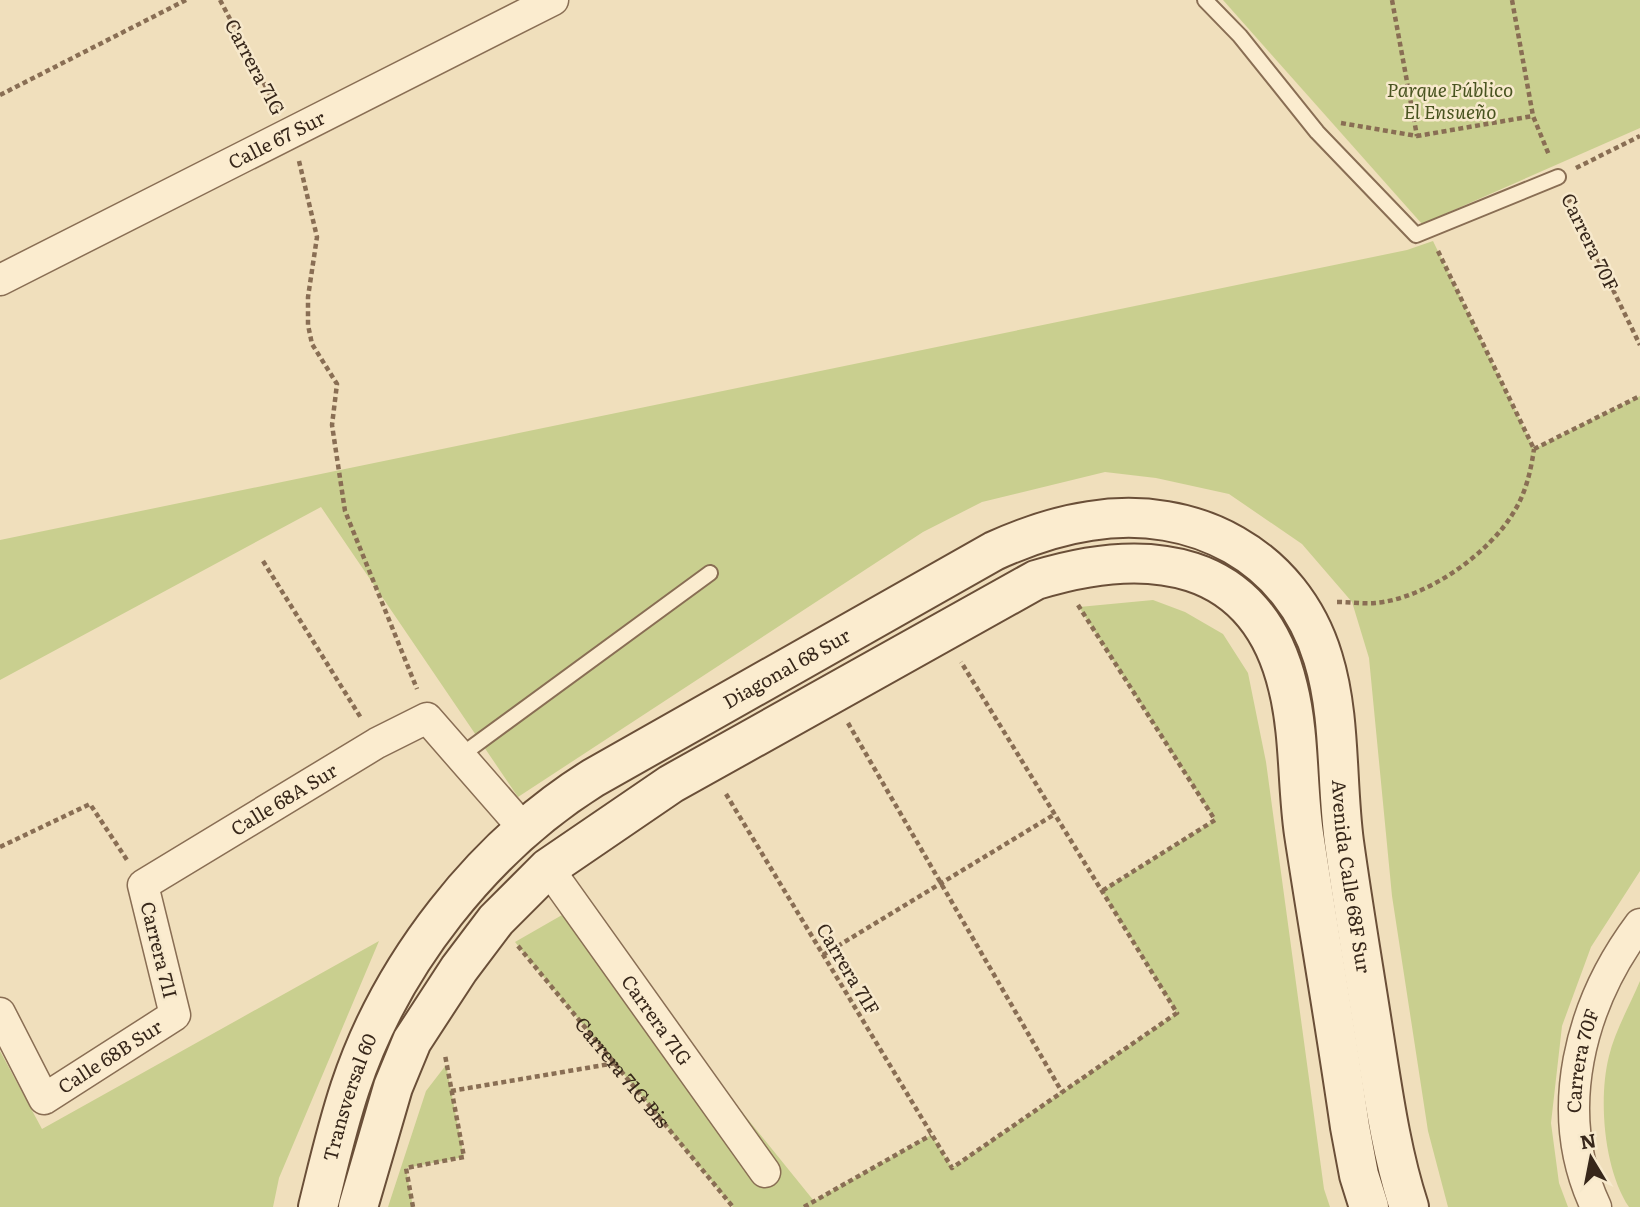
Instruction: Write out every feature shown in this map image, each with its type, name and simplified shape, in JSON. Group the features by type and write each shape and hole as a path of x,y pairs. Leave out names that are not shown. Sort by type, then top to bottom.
{"street":[{"name":"Calle 67 Sur","path":"0,280 553,0"},
{"name":"Diagonal 68 Sur","path":"392,992 453,904 524,829 561,798 994,551 1039,532 1092,520 1141,519 1189,526 1233,543 1262,562"},
{"name":"Avenida Calle 68F Sur","path":"1262,562 1282,580 1297,601 1313,628 1324,661 1353,906 1383,1091 1409,1207"},
{"name":"Avenida Calle 68F Sur","path":"548,869 671,784 1035,580 1076,568 1131,564 1175,567 1207,576 1240,597 1260,618 1270,636 1289,690 1304,832 1353,1139 1369,1207"},
{"name":"Calle 68A Sur","path":"143,885 377,743 427,718"},
{"path":"427,718 524,829"},
{"name":"Transversal 60","path":"358,1207 393,1087 412,1041 435,1004 496,920 548,869"},
{"name":"Carrera 71G","path":"548,869 765,1172"},
{"name":"Carrera 71I","path":"143,885 175,1015"},
{"name":"Carrera 70F","path":"1596,1207 1577,1147 1575,1099 1579,1046 1597,995 1640,924"},
{"name":"Transversal 60","path":"318,1207 350,1087 392,992"},
{"name":"Calle 68B Sur","path":"0,1013 44,1099 175,1015"}],"lane":[{"path":"1205,0 1240,36 1305,117 1416,235 1558,177"},
{"path":"460,756 710,573"}],"path":[{"path":"0,95 186,0"},
{"name":"Carrera 71G","path":"220,0 290,133 305,179 317,237 308,297 308,325 312,344 337,384 332,425 345,511 369,577 400,641 427,718"},
{"path":"1392,0 1417,136"},
{"name":"Carrera 70F","path":"1512,0 1533,116 1558,177 1640,345"},
{"path":"1305,117 1417,136 1533,116"},
{"path":"1297,601 1375,603 1413,594 1446,578 1488,544 1515,511 1531,472 1534,449 1433,241"},
{"path":"1534,449 1640,396"},
{"path":"263,561 377,743"},
{"path":"1072,595 1215,820 1102,891"},
{"path":"846,720 1062,1092 1177,1013 955,653"},
{"name":"Carrera 71F","path":"720,784 952,1168 1062,1092"},
{"path":"0,846 90,804 143,885"},
{"path":"823,955 1055,814"},
{"name":"Carrera 71G Bis","path":"511,938 617,1063 733,1207"},
{"path":"452,1091 617,1063"},
{"path":"413,1207 406,1168 464,1157 446,1065"},
{"path":"804,1207 932,1135"}],"green space":[{"name":"Parque Público El Ensueño","path":"1223,0 1640,0 1640,128 1422,224"},
{"path":"1433,241 1534,449 1640,396 1640,871 1591,947 1562,1026 1551,1123 1559,1183 1568,1207 1448,1207 1428,1131 1392,896 1369,658 1352,602 1302,544 1229,494 1156,478 1105,472 982,502 923,532 518,797 321,507 0,680 0,540 1407,250"},
{"path":"1153,600 1185,612 1223,634 1248,673 1266,762 1324,1189 1330,1207 733,1207 515,942 576,907 814,1201 931,1135 952,1168 1177,1013 1102,891 1215,820 1079,607"},
{"path":"379,941 279,1178 273,1207 0,1207 0,1051 42,1129"},
{"path":"1640,981 1640,1207 1629,1207 1614,1174 1609,1154 1604,1093 1609,1056"},
{"path":"446,1065 464,1157 406,1168 413,1207 388,1207 426,1091"}]}
